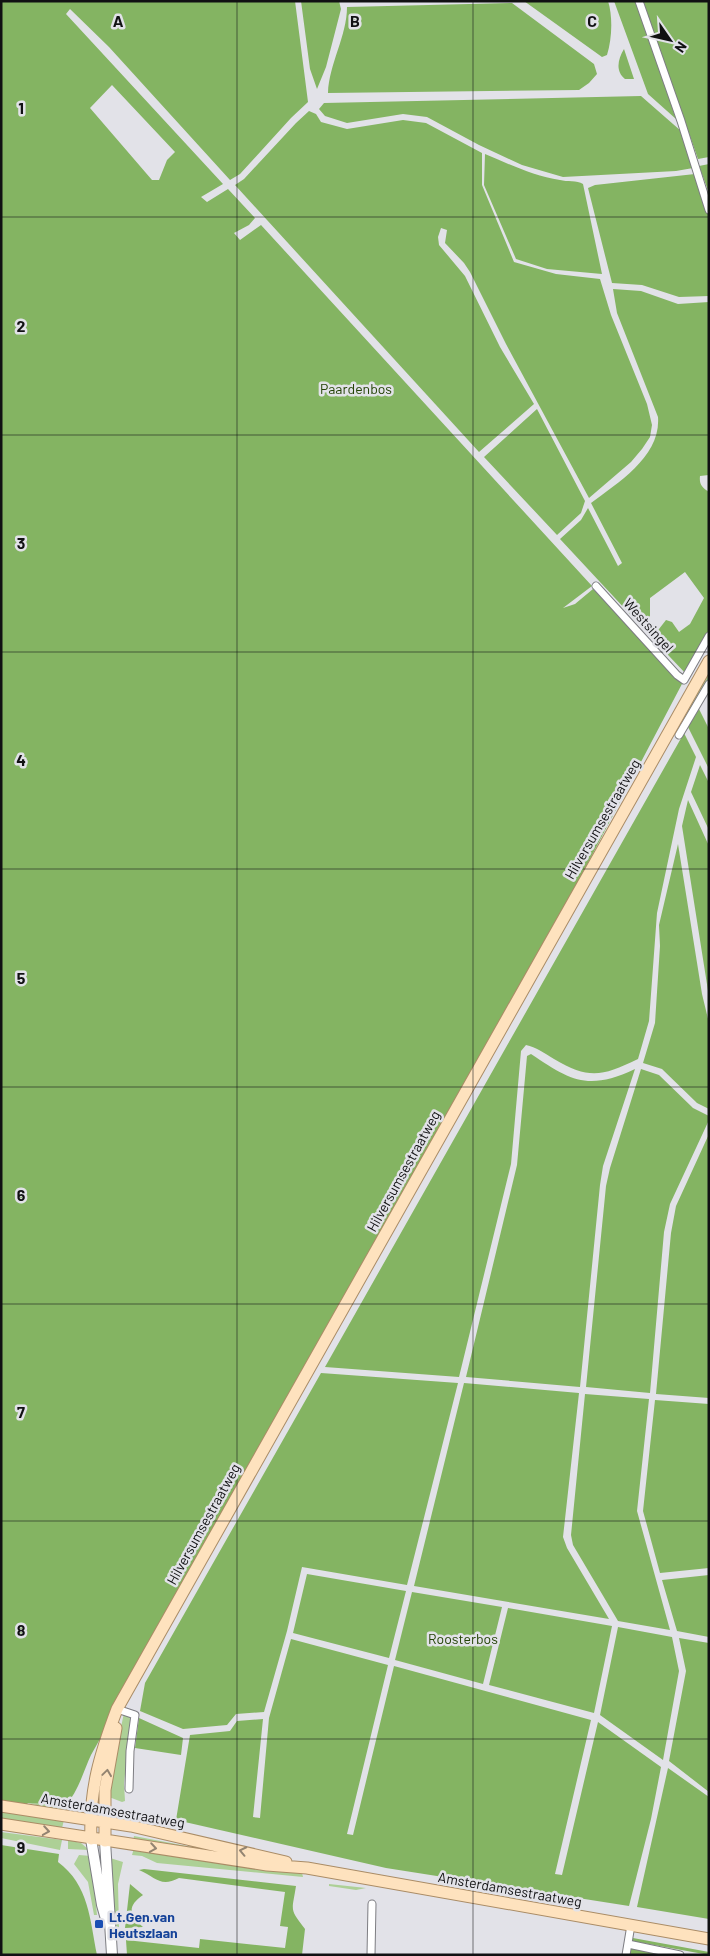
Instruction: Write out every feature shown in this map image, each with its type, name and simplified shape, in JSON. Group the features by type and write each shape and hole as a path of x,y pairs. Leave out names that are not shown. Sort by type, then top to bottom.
{"main road":[{"name":"Hilversumsestraatweg","path":"704,682 709,661"},
{"name":"Hilversumsestraatweg","path":"91,1839 90,1819 97,1768 103,1744 134,1677 704,682 709,665"},
{"name":"Hilversumsestraatweg","path":"105,1841 104,1822 107,1770 120,1710"},
{"name":"Amsterdamsestraatweg","path":"1,1806 90,1819 269,1856 307,1868"},
{"name":"Amsterdamsestraatweg","path":"1,1824 267,1865 307,1868 709,1938"},
{"path":"91,1839 102,1905 110,1932"},
{"path":"105,1841 112,1955"}],"street":[{"path":"639,1 681,121 709,210"},
{"name":"Westsingel","path":"596,586 677,675 684,680 709,636"},
{"name":"Hilversumsestraatweg","path":"679,735 704,682"},
{"path":"120,1710 135,1715 130,1757 129,1789"},
{"path":"371,1955 372,1904"},
{"path":"626,1955 631,1925"},
{"path":"628,1944 680,1955"}],"green space":[{"name":"Paardenbos","path":"1,1 295,1 308,102 240,174 230,180 109,47 70,9 66,14 223,184 201,197 207,202 228,189 255,218 249,225 234,233 240,240 261,225 592,586 563,608 575,604 593,589 683,682 549,937 91,1755 73,1795 65,1805 28,1803 24,1807 1,1803","holes":["112,85 175,152 167,160 159,180 152,180 90,108"]},
{"path":"301,1 339,1 341,9 326,67 317,89 310,69"},
{"path":"524,1 608,1 611,14 611,28 607,55 602,57"},
{"path":"614,1 636,1 676,119 648,94"},
{"path":"643,1 709,1 709,157 698,159"},
{"path":"512,3 594,64 597,74 589,83 579,90 328,93 331,71 344,29 347,7"},
{"path":"624,49 634,79 625,79 619,69 620,57"},
{"path":"641,96 681,131 693,168 676,171 563,177 522,165 479,145 427,117 403,114 347,123 325,116 319,109 324,103"},
{"path":"309,111 316,114 321,122 347,129 403,120 426,123 482,153 482,185 514,262 556,274 600,279 611,315 647,404 652,425 650,437 631,462 589,498 506,344 470,272 445,243 447,230 441,228 438,237 439,245 465,276 500,347 534,404 479,452 235,185 244,179"},
{"path":"485,154 540,176 583,184 602,274 547,269 516,259 484,185"},
{"path":"709,164 709,193 699,166"},
{"path":"695,174 709,212 709,296 679,297 642,285 612,283 588,188 595,185"},
{"path":"613,289 641,291 678,304 709,302 709,475 700,476 700,481 704,489 709,492 709,637 687,675 652,638 666,620 672,622 679,632 690,624 704,598 685,572 650,598 650,616 640,625 560,539 581,520 588,508 618,566 622,563 591,503 636,467 646,456 653,444 657,431 658,417 617,313"},
{"path":"537,409 585,501 581,513 557,535 484,457"},
{"path":"709,671 709,678 682,723 680,721"},
{"path":"699,709 709,729 709,769 688,727"},
{"path":"684,733 696,757 679,809 657,913 649,1021 638,1059 605,1072 587,1073 566,1066 530,1046 526,1045 521,1051 511,1164 459,1377 325,1367"},
{"path":"700,765 709,783 709,830 691,792"},
{"path":"688,800 709,846 709,997 682,826"},
{"path":"678,844 702,994 709,1023 709,1109 697,1103 662,1069 643,1063 655,1023 660,946 659,925"},
{"path":"531,1054 558,1071 580,1080 605,1080 635,1069 603,1166 580,1387 466,1377 517,1165 527,1056"},
{"path":"641,1069 659,1075 693,1108 709,1116 709,1120 670,1204 664,1232 650,1393 586,1387 606,1186"},
{"path":"709,1134 709,1398 656,1394 671,1233 676,1206"},
{"path":"321,1373 458,1383 407,1585 302,1567 287,1631 264,1712 236,1714 227,1725 183,1729 140,1711 145,1683"},
{"path":"464,1383 579,1393 563,1537 567,1548 609,1619 414,1586"},
{"path":"585,1394 649,1399 637,1511 670,1630 618,1621 573,1545 571,1535"},
{"path":"655,1400 709,1404 709,1568 660,1573 643,1511"},
{"path":"307,1574 406,1591 389,1658 293,1633"},
{"path":"709,1575 709,1637 677,1631 662,1580"},
{"name":"Roosterbos","path":"412,1592 502,1607 483,1684 395,1660"},
{"path":"508,1608 612,1626 594,1713 489,1685"},
{"path":"618,1627 672,1637 679,1671 663,1760 600,1715"},
{"path":"679,1638 709,1643 709,1792 669,1761 686,1671"},
{"path":"291,1639 388,1665 347,1834 353,1835 394,1666 591,1720 555,1874 562,1875 598,1722 661,1767 651,1819 629,1906 386,1868 176,1820 190,1735 230,1731 237,1721 263,1719 253,1817 260,1818 269,1718"},
{"path":"124,1713 131,1715 124,1784 125,1801 122,1802 109,1797 114,1760"},
{"path":"139,1718 183,1738 181,1755 135,1748"},
{"path":"668,1768 709,1797 709,1919 637,1907"},
{"path":"28,1803 65,1805 67,1806 65,1812"},
{"path":"1,1811 64,1820 62,1828 1,1818"},
{"path":"112,1811 131,1814 131,1820 117,1818"},
{"path":"1,1832 62,1840 60,1850 1,1838"},
{"path":"134,1836 229,1854 133,1842"},
{"path":"68,1840 81,1843 89,1850 68,1849"},
{"path":"1,1845 59,1854 58,1862 76,1881 82,1892 90,1916 97,1955 1,1955"},
{"path":"134,1848 302,1873 303,1877 157,1863 142,1856 132,1855"},
{"path":"79,1855 91,1856 97,1915 94,1915 88,1882 74,1864"},
{"path":"110,1858 123,1862 118,1884 119,1928 114,1925"},
{"path":"144,1869 296,1886 293,1909 296,1917 305,1929 302,1955 127,1955 126,1940 199,1948 200,1939 285,1948 288,1927 280,1926 285,1892 179,1878 173,1881 162,1882 139,1870"},
{"path":"130,1884 143,1895 134,1903 132,1911 135,1919 143,1927 125,1928"},
{"path":"329,1884 366,1888 356,1890 329,1886"},
{"path":"633,1938 709,1952 709,1955 632,1941"},
{"path":"631,1948 677,1955 629,1955"}],"place":[{"name":"Lt.Gen.van Heutszlaan","path":"99,1924"}]}
